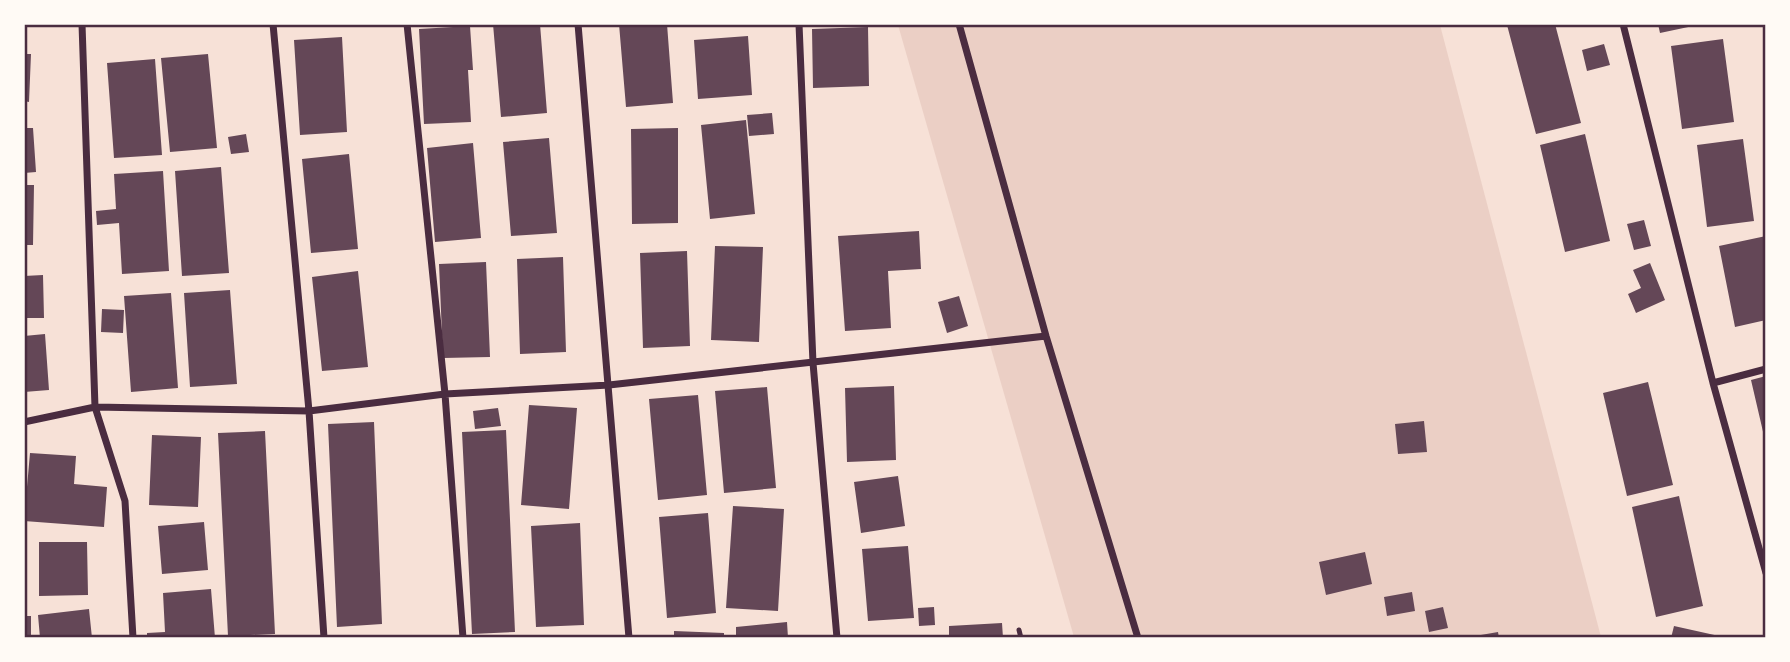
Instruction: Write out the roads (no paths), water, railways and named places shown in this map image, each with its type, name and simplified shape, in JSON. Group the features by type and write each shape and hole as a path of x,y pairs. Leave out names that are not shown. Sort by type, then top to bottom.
{"street":[{"path":"82,24 95,407 125,501 133,638"},
{"path":"273,24 309,411 324,638"},
{"path":"407,24 445,394 463,638"},
{"path":"578,24 629,638"},
{"path":"799,24 813,362 837,638"},
{"path":"959,24 1046,336 1138,638"},
{"path":"1623,24 1713,383 1766,573"},
{"path":"24,422 95,407 309,411 445,394 609,385 1046,336"},
{"path":"1713,383 1766,369"}],"lane":[{"path":"1019,630 1021,638"}]}
